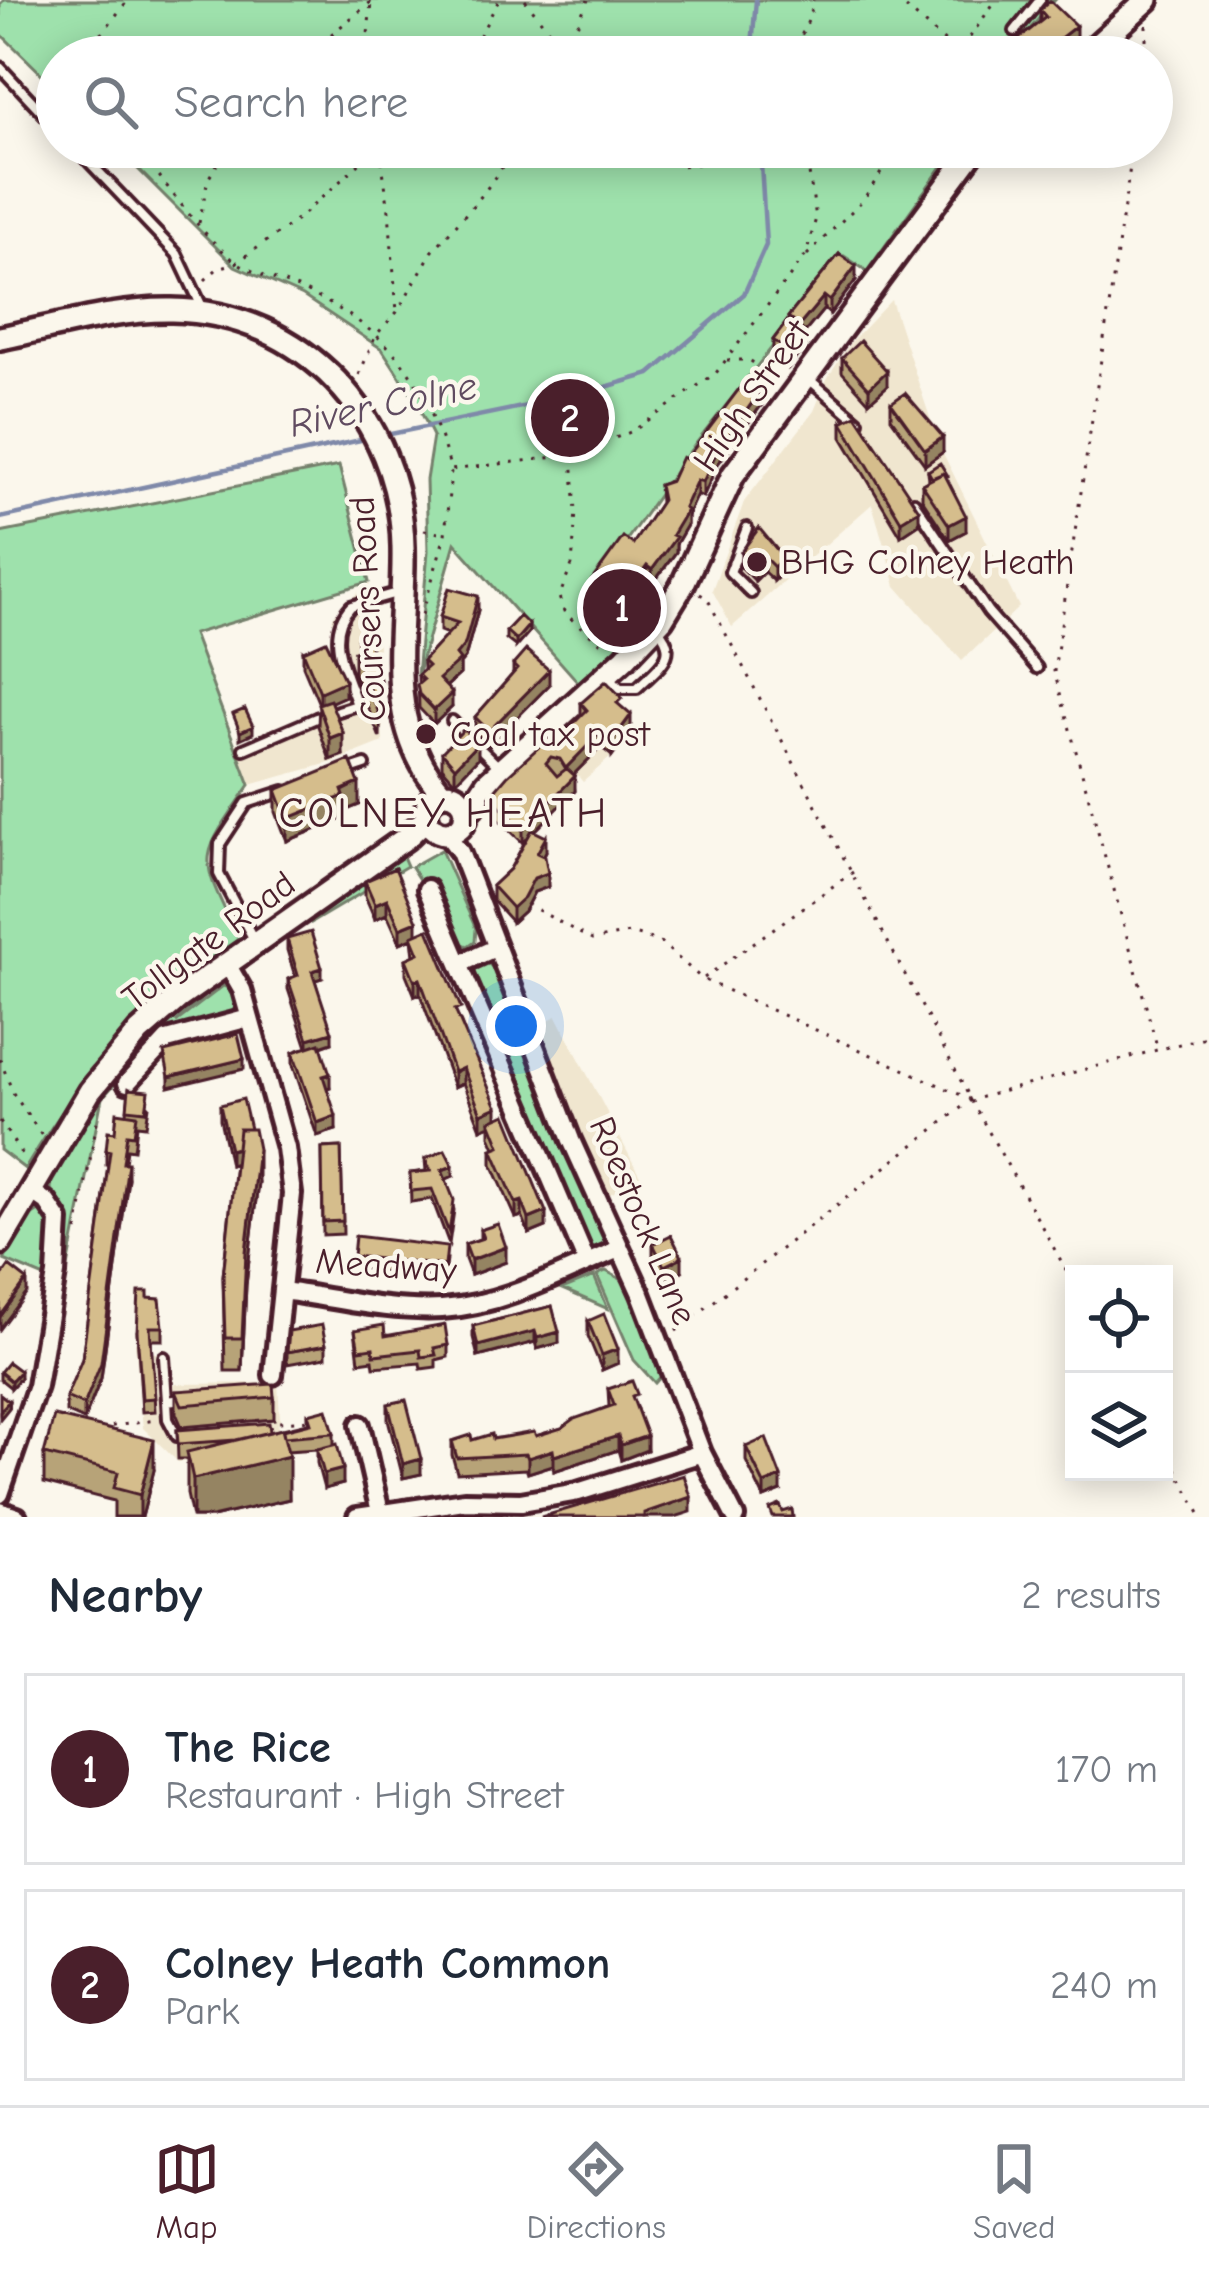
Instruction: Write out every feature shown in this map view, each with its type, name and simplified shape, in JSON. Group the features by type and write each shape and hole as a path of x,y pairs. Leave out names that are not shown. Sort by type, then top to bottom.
{"street":[{"path":"1107,36 1144,3"},
{"name":"High Street","path":"445,815 495,776 532,755 659,623 682,586 733,475 960,168"},
{"name":"Coursers Road","path":"0,338 142,311 204,312 257,326 324,366 354,399 391,469 402,525 398,673 404,724 445,815"},
{"name":"Tollgate Road","path":"0,1243 90,1091 167,1007 445,815"},
{"name":"Roestock Lane","path":"445,815 702,1453 735,1517"},
{"name":"Roestock Lane","path":"428,889 587,1263"},
{"path":"460,964 495,948"},
{"name":"Meadway","path":"227,964 242,989 290,1172 291,1220 271,1384"},
{"path":"127,1083 167,1040 249,1018"},
{"path":"0,1494 37,1386 56,1274 59,1220 36,1183"},
{"name":"Meadway","path":"283,1291 437,1309 501,1297 619,1250"},
{"path":"360,1425 380,1512"},
{"path":"357,1517 464,1501 521,1502 578,1492 702,1453"},
{"path":"0,1511 17,1517"}],"lane":[{"path":"1015,31 1040,0"},
{"path":"0,68 36,106"},
{"path":"95,168 177,254 204,312"},
{"path":"799,382 862,424"},
{"path":"911,498 988,612 1037,668"},
{"path":"747,528 730,572 752,593"},
{"path":"244,749 357,705 336,629 351,607 401,592"},
{"path":"617,666 620,688 637,688 670,651 659,623 642,604 626,624"},
{"path":"452,721 495,776"},
{"path":"326,778 365,765"},
{"path":"255,943 219,874 220,844 247,803 286,791"},
{"path":"164,1357 168,1418 177,1436 200,1435"},
{"path":"167,1401 188,1399"}],"path":[{"path":"101,36 128,0"},
{"path":"479,36 500,0"},
{"path":"525,0 551,36"},
{"path":"574,36 588,0"},
{"path":"798,36 812,15 813,0"},
{"path":"897,0 938,36"},
{"path":"972,36 996,0"},
{"path":"329,36 371,1"},
{"path":"368,36 371,1"},
{"path":"1144,3 1149,36"},
{"path":"154,168 236,263 310,293 376,335 407,364 437,425 451,470 446,535 421,619 399,629"},
{"path":"199,223 215,168"},
{"path":"194,291 218,268 236,263 297,220 355,168"},
{"path":"382,168 397,312"},
{"path":"354,399 376,335 397,312 432,252 501,168"},
{"path":"806,255 817,218 809,168"},
{"path":"451,470 572,455 633,431 716,373 806,255 863,200 884,168"},
{"path":"1129,168 1054,671 1158,1050"},
{"path":"726,360 749,360 799,382"},
{"path":"572,455 577,511 572,565 560,596 565,614 617,666"},
{"path":"402,525 446,535"},
{"path":"682,586 707,598 971,1100 1065,1268"},
{"path":"702,979 854,871"},
{"path":"518,898 592,940 629,933 658,941 702,979 971,1100"},
{"path":"660,1343 971,1100 1209,1036"},
{"path":"0,1058 13,1094 54,1153"},
{"path":"75,1238 104,1100"},
{"path":"0,1121 36,1183"},
{"path":"97,1429 168,1418"},
{"path":"267,1430 278,1422 318,1419"},
{"path":"1173,1464 1202,1517"}],"shaded area":[{"path":"891,300 939,445 1019,607 962,661 896,586 872,504 732,627 712,590 744,502 814,411 827,379 851,342"},
{"path":"369,582 381,668 383,742 333,762 250,785 234,745 346,699 330,644 333,616"},
{"path":"577,718 603,742 611,735 623,746 583,782 550,743"},
{"path":"557,1016 642,1180 603,1197 538,1024"},
{"path":"151,1341 152,1353 171,1353 174,1384 278,1383 280,1418 272,1454 178,1462 143,1428 135,1342"}],"green space":[{"path":"4,0 1055,0 1024,36 36,36 36,68 0,33"},
{"path":"137,168 941,168 867,271 844,256 687,455 585,599 630,636 578,682 455,543 417,676 428,551 426,480 433,436 382,349 303,296 235,266"},
{"path":"339,466 369,582 193,634 250,785 219,830 209,860 216,890 239,939 171,989 117,1041 25,1169 0,1150 0,533"},
{"path":"441,850 476,929 475,941 468,946 459,942 411,867"},
{"path":"401,852 407,866 311,923 307,917"},
{"path":"488,963 497,972 604,1235 598,1248 588,1246 473,976 476,967"},
{"path":"215,986 176,1022 223,986 234,991 238,1002 232,1012 164,1030 102,1098 64,1271 68,1220 51,1189 53,1170 89,1108 150,1033 207,987"},
{"path":"39,1211 52,1221 49,1279 4,1260 31,1216"},
{"path":"606,1271 628,1283 664,1373 655,1383 634,1360 597,1275"},
{"path":"594,1276 608,1309 562,1289"}],"building":[{"path":"1050,1 1076,26 1063,36 1022,36 1046,17 1040,10"},
{"path":"839,254 856,266 830,301 824,296 799,326 788,317"},
{"path":"789,319 805,332 789,352 773,340"},
{"path":"860,341 887,371 869,388 842,358"},
{"path":"748,377 763,388 717,451 703,482 697,480 672,535 676,537 622,601 592,580 623,537 633,544 662,500 659,485 671,481 682,457 686,459"},
{"path":"905,393 943,437 925,450 891,403"},
{"path":"856,415 919,510 901,521 842,422"},
{"path":"940,463 948,476 932,478 928,471"},
{"path":"944,473 966,516 949,525 922,484"},
{"path":"759,528 783,557 774,567 764,557 755,566 741,552"},
{"path":"449,588 478,596 465,644 456,655 460,660 439,679 452,693 434,710 419,694 417,685 423,680 418,675 428,666 423,661 458,623 440,617"},
{"path":"520,616 529,625 516,640 506,631"},
{"path":"368,639 381,683 380,716 354,651 359,650 357,643"},
{"path":"326,641 345,681 320,692 303,651"},
{"path":"526,650 549,670 489,731 475,717 517,669 513,665"},
{"path":"606,681 622,698 617,703 631,715 612,741 601,732 566,768 575,776 523,829 490,796 551,736 556,741 587,710 581,703","holes":["551,757 560,759 566,769 557,776 546,763"]},
{"path":"330,700 343,733 330,738 318,704"},
{"path":"245,709 253,726 240,732 233,714"},
{"path":"464,729 478,743 455,767 442,752"},
{"path":"350,760 359,783 342,790 344,796 287,819 276,790"},
{"path":"532,830 546,837 537,853 545,857 548,873 534,878 512,908 492,886 510,869"},
{"path":"395,868 417,921 400,928 387,899 375,904 365,881"},
{"path":"428,929 461,1008 455,1010 497,1107 481,1114 463,1068 454,1072 420,979 415,981 406,959 419,953 412,936"},
{"path":"311,932 322,968 312,971 332,1032 308,1039 288,979 298,975 287,939"},
{"path":"238,1034 244,1059 169,1077 164,1052"},
{"path":"320,1043 330,1074 323,1076 336,1116 317,1123 293,1052"},
{"path":"129,1089 149,1091 146,1111 127,1109"},
{"path":"243,1099 250,1129 239,1129 237,1148 230,1150 220,1105"},
{"path":"117,1112 137,1115 134,1135 127,1134 123,1163 128,1163 101,1363 84,1405 66,1397 82,1359 110,1151 106,1150 108,1131 115,1132"},
{"path":"506,1114 546,1212 529,1219 522,1201 516,1203 492,1149 500,1146 490,1121"},
{"path":"239,1129 254,1129 258,1149 242,1338 225,1338 223,1276"},
{"path":"341,1147 343,1221 323,1222 322,1148"},
{"path":"445,1150 453,1166 442,1170 454,1200 449,1233 432,1189 411,1191 410,1173 431,1171 425,1159"},
{"path":"498,1224 506,1247 471,1260 465,1244 483,1238 480,1230"},
{"path":"671,1235 682,1257 664,1266 653,1244"},
{"path":"355,1236 447,1247 445,1266 353,1256"},
{"path":"9,1266 27,1280 0,1317 0,1279"},
{"path":"139,1292 160,1299 163,1327 150,1327 155,1398 142,1399"},
{"path":"552,1306 559,1332 537,1338 535,1331 478,1346 473,1326"},
{"path":"604,1314 618,1349 602,1355 588,1321"},
{"path":"322,1325 326,1345 287,1352 289,1331"},
{"path":"384,1325 385,1336 445,1325 448,1345 434,1348 436,1355 421,1357 420,1350 374,1355 373,1348 359,1350 355,1330"},
{"path":"8,1362 20,1371 11,1381 0,1372"},
{"path":"632,1381 637,1394 632,1396 647,1436 621,1445 618,1436 554,1456 553,1450 528,1458 526,1454 457,1458 452,1441 471,1435 472,1440 492,1434 493,1439 534,1432 536,1436 562,1428 614,1405 608,1389"},
{"path":"273,1384 274,1397 182,1405 176,1391"},
{"path":"406,1400 421,1459 403,1464 388,1404"},
{"path":"327,1409 334,1433 284,1437 283,1430 311,1423 308,1414"},
{"path":"54,1416 154,1440 140,1495 114,1488 118,1472 44,1454"},
{"path":"269,1423 270,1432 236,1440 178,1444 177,1430"},
{"path":"282,1429 289,1456 193,1479 187,1452"},
{"path":"766,1438 781,1477 764,1484 746,1447"},
{"path":"337,1444 343,1469 324,1474 317,1449"},
{"path":"684,1475 691,1497 644,1513 644,1517 541,1517"},
{"path":"780,1505 783,1512 792,1509 793,1517 773,1517 770,1509"}],"waterway":[{"name":"River Colne","path":"753,36 756,0"},
{"name":"River Colne","path":"381,436 575,396 650,374 744,294 766,245 761,168"},
{"name":"River Colne","path":"0,518 370,438"}],"place":[{"name":"Colney Heath Common","path":"570,418"},
{"name":"BHG Colney Heath","path":"757,562"},
{"name":"The Rice","path":"622,608"},
{"name":"Coal tax post","path":"426,734"}],"district":[{"name":"COLNEY HEATH","path":"444,813"}]}
